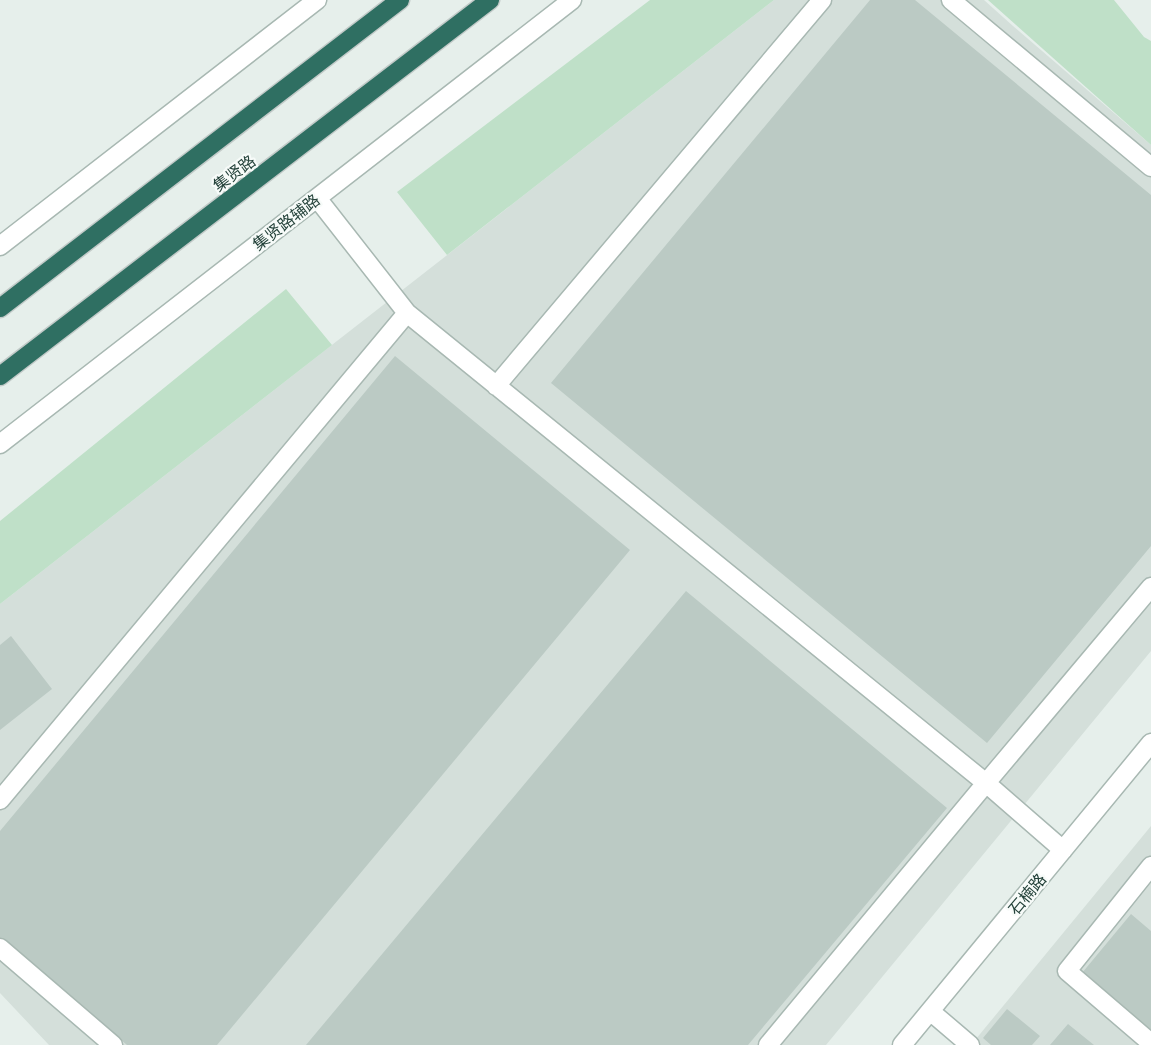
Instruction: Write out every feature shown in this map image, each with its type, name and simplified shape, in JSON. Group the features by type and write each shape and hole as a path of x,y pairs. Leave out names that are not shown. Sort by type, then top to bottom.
{"highway":[{"path":"0,308 400,0"},
{"name":"集贤路","path":"0,376 490,0"}],"street":[{"path":"0,246 317,0"},
{"name":"集贤路辅路","path":"0,444 572,0"},
{"path":"496,386 822,0"},
{"path":"951,0 1151,167"},
{"path":"317,198 407,313 986,783 1063,850"},
{"path":"0,800 407,313"},
{"path":"768,1045 1151,587"},
{"name":"石楠路","path":"902,1045 1151,743"},
{"path":"1151,866 1067,971 1151,1043"},
{"path":"0,948 112,1045"},
{"path":"930,1011 970,1045"}],"shaded area":[{"path":"774,0 984,0 1151,145 1151,651 826,1045 49,1045 0,993 0,604"},
{"path":"1151,826 1151,1045 971,1045 1036,966"}],"green space":[{"path":"650,0 774,0 447,255 397,192"},
{"path":"988,0 1114,0 1144,37 1151,41 1151,145"},
{"path":"286,289 332,345 0,604 0,521"}],"building":[{"path":"870,0 915,0 1151,195 1151,546 987,743 551,383"},
{"path":"395,356 630,550 217,1045 127,1045 0,938 0,831"},
{"path":"686,591 947,808 748,1045 306,1045"},
{"path":"11,636 52,689 0,730 0,645"},
{"path":"1131,914 1151,931 1151,1031 1082,973"},
{"path":"1007,1009 1040,1036 1032,1045 991,1045 983,1038"},
{"path":"1068,1024 1094,1045 1050,1045"}]}
